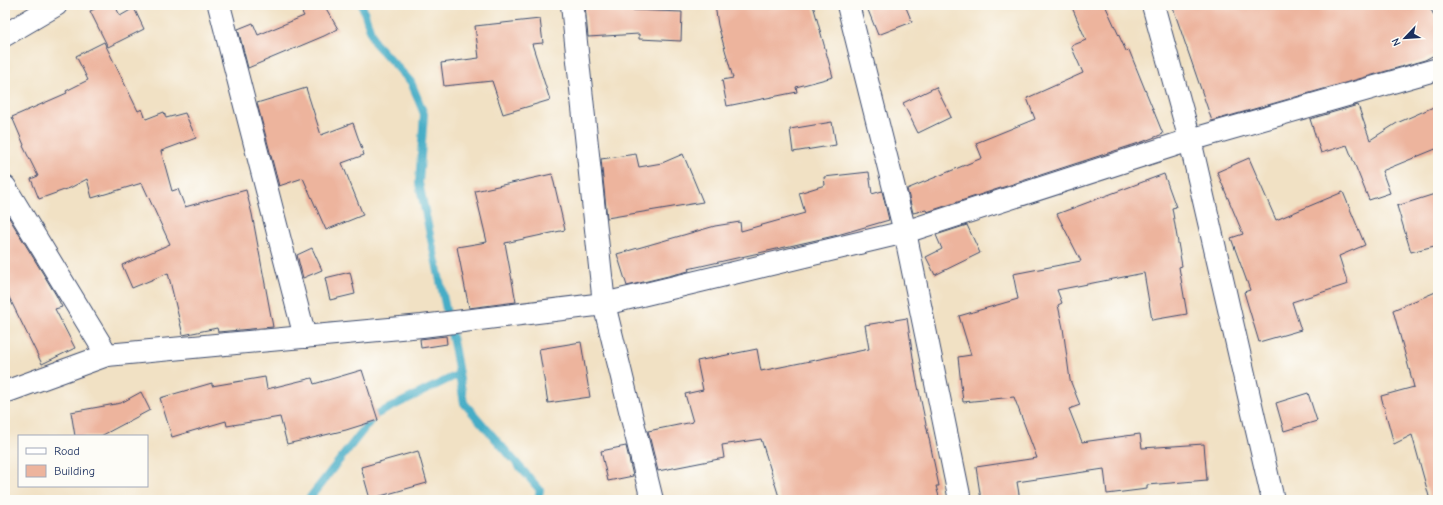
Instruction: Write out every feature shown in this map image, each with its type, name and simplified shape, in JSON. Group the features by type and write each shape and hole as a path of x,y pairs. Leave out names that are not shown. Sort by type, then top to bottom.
{"street":[{"path":"5,35 56,5"},
{"path":"220,5 305,336"},
{"path":"572,5 604,304 652,500"},
{"path":"848,5 905,232 960,500"},
{"path":"1153,5 1190,140 1273,500"},
{"path":"5,392 107,355 422,326 604,304 905,232 1190,140 1438,69"},
{"path":"5,187 107,355"}],"building":[{"path":"103,5 115,5 120,16 134,8 144,29 108,47 90,11"},
{"path":"298,5 324,5 338,29 248,68 238,29 253,23 258,35 304,16"},
{"path":"585,5 631,5 632,10 682,12 681,41 639,39 639,34 588,37"},
{"path":"715,5 813,5 833,77 796,87 797,92 727,106 722,80 733,78 718,25"},
{"path":"866,5 905,5 912,22 878,35"},
{"path":"1071,5 1105,5 1126,51 1129,50 1163,134 927,212 926,210 913,213 907,189 982,158 976,143 1035,119 1027,98 1083,73 1071,46 1086,40"},
{"path":"1172,5 1429,5 1438,24 1438,53 1425,60 1212,121"},
{"path":"540,19 543,43 532,44 550,100 503,114 492,81 444,86 441,63 479,58 475,26"},
{"path":"104,42 138,111 142,109 146,119 164,112 166,118 185,113 196,138 161,151 172,191 178,189 185,207 246,190 252,214 273,327 218,332 217,328 183,335 168,273 132,288 122,265 170,244 142,183 92,198 87,179 70,188 39,199 31,179 38,176 23,146 24,145 12,117 67,93 66,91 88,80 76,56"},
{"path":"936,87 951,117 918,133 903,103"},
{"path":"306,88 321,135 353,123 364,155 342,163 363,215 326,230 303,178 279,186 257,103"},
{"path":"1358,105 1370,140 1397,123 1438,105 1438,148 1382,171 1390,193 1369,200 1347,145 1321,153 1310,119"},
{"path":"832,122 836,145 793,152 790,129"},
{"path":"636,154 639,167 662,163 683,154 703,202 607,218 601,159"},
{"path":"1249,158 1276,220 1343,192 1365,245 1339,256 1348,284 1292,302 1301,330 1259,342 1244,292 1250,290 1231,238 1243,234 1217,172"},
{"path":"869,172 872,194 882,191 889,220 834,236 688,269 689,271 627,286 617,254 715,226 740,222 741,231 805,213 799,193 825,185 824,177"},
{"path":"552,174 565,230 505,243 516,302 469,308 457,247 487,242 475,191"},
{"path":"1164,174 1176,207 1172,208 1182,266 1179,267 1187,314 1152,320 1144,273 1057,290 1062,303 1058,305 1063,328 1070,380 1080,405 1069,409 1082,442 1140,434 1142,448 1204,444 1207,480 1147,485 1147,489 1107,494 1104,469 1017,482 1020,500 981,500 976,467 1037,458 1014,397 963,402 958,357 971,355 959,316 1018,299 1013,274 1081,261 1057,214"},
{"path":"1438,193 1438,245 1411,252 1397,206"},
{"path":"5,211 56,295 62,307 55,309 75,348 42,364 5,289"},
{"path":"967,225 980,253 935,275 926,257 942,249 936,235"},
{"path":"312,248 322,270 303,278 297,255"},
{"path":"350,272 355,294 330,300 325,278"},
{"path":"1438,291 1438,500 1430,500 1412,435 1394,444 1381,396 1414,387 1393,310"},
{"path":"907,318 916,377 939,486 936,486 940,500 780,500 761,439 722,445 724,458 658,471 648,431 693,422 685,394 703,390 697,361 757,349 761,371 869,349 865,325"},
{"path":"446,336 447,344 421,348 420,339"},
{"path":"581,342 590,397 548,403 539,349"},
{"path":"362,370 378,420 346,430 287,444 280,417 227,426 226,421 172,437 160,398 212,383 212,386 265,377 267,389 312,378 314,384"},
{"path":"141,392 150,410 103,435 75,435 71,412 121,403"},
{"path":"1308,393 1317,421 1284,431 1276,403"},
{"path":"626,446 633,476 608,481 601,451"},
{"path":"418,451 427,483 370,499 361,467"}],"waterway":[{"path":"362,5 374,42 411,82 424,114 419,183 455,351 464,403 540,490 538,500"},
{"path":"308,500 375,415 459,374"}]}
